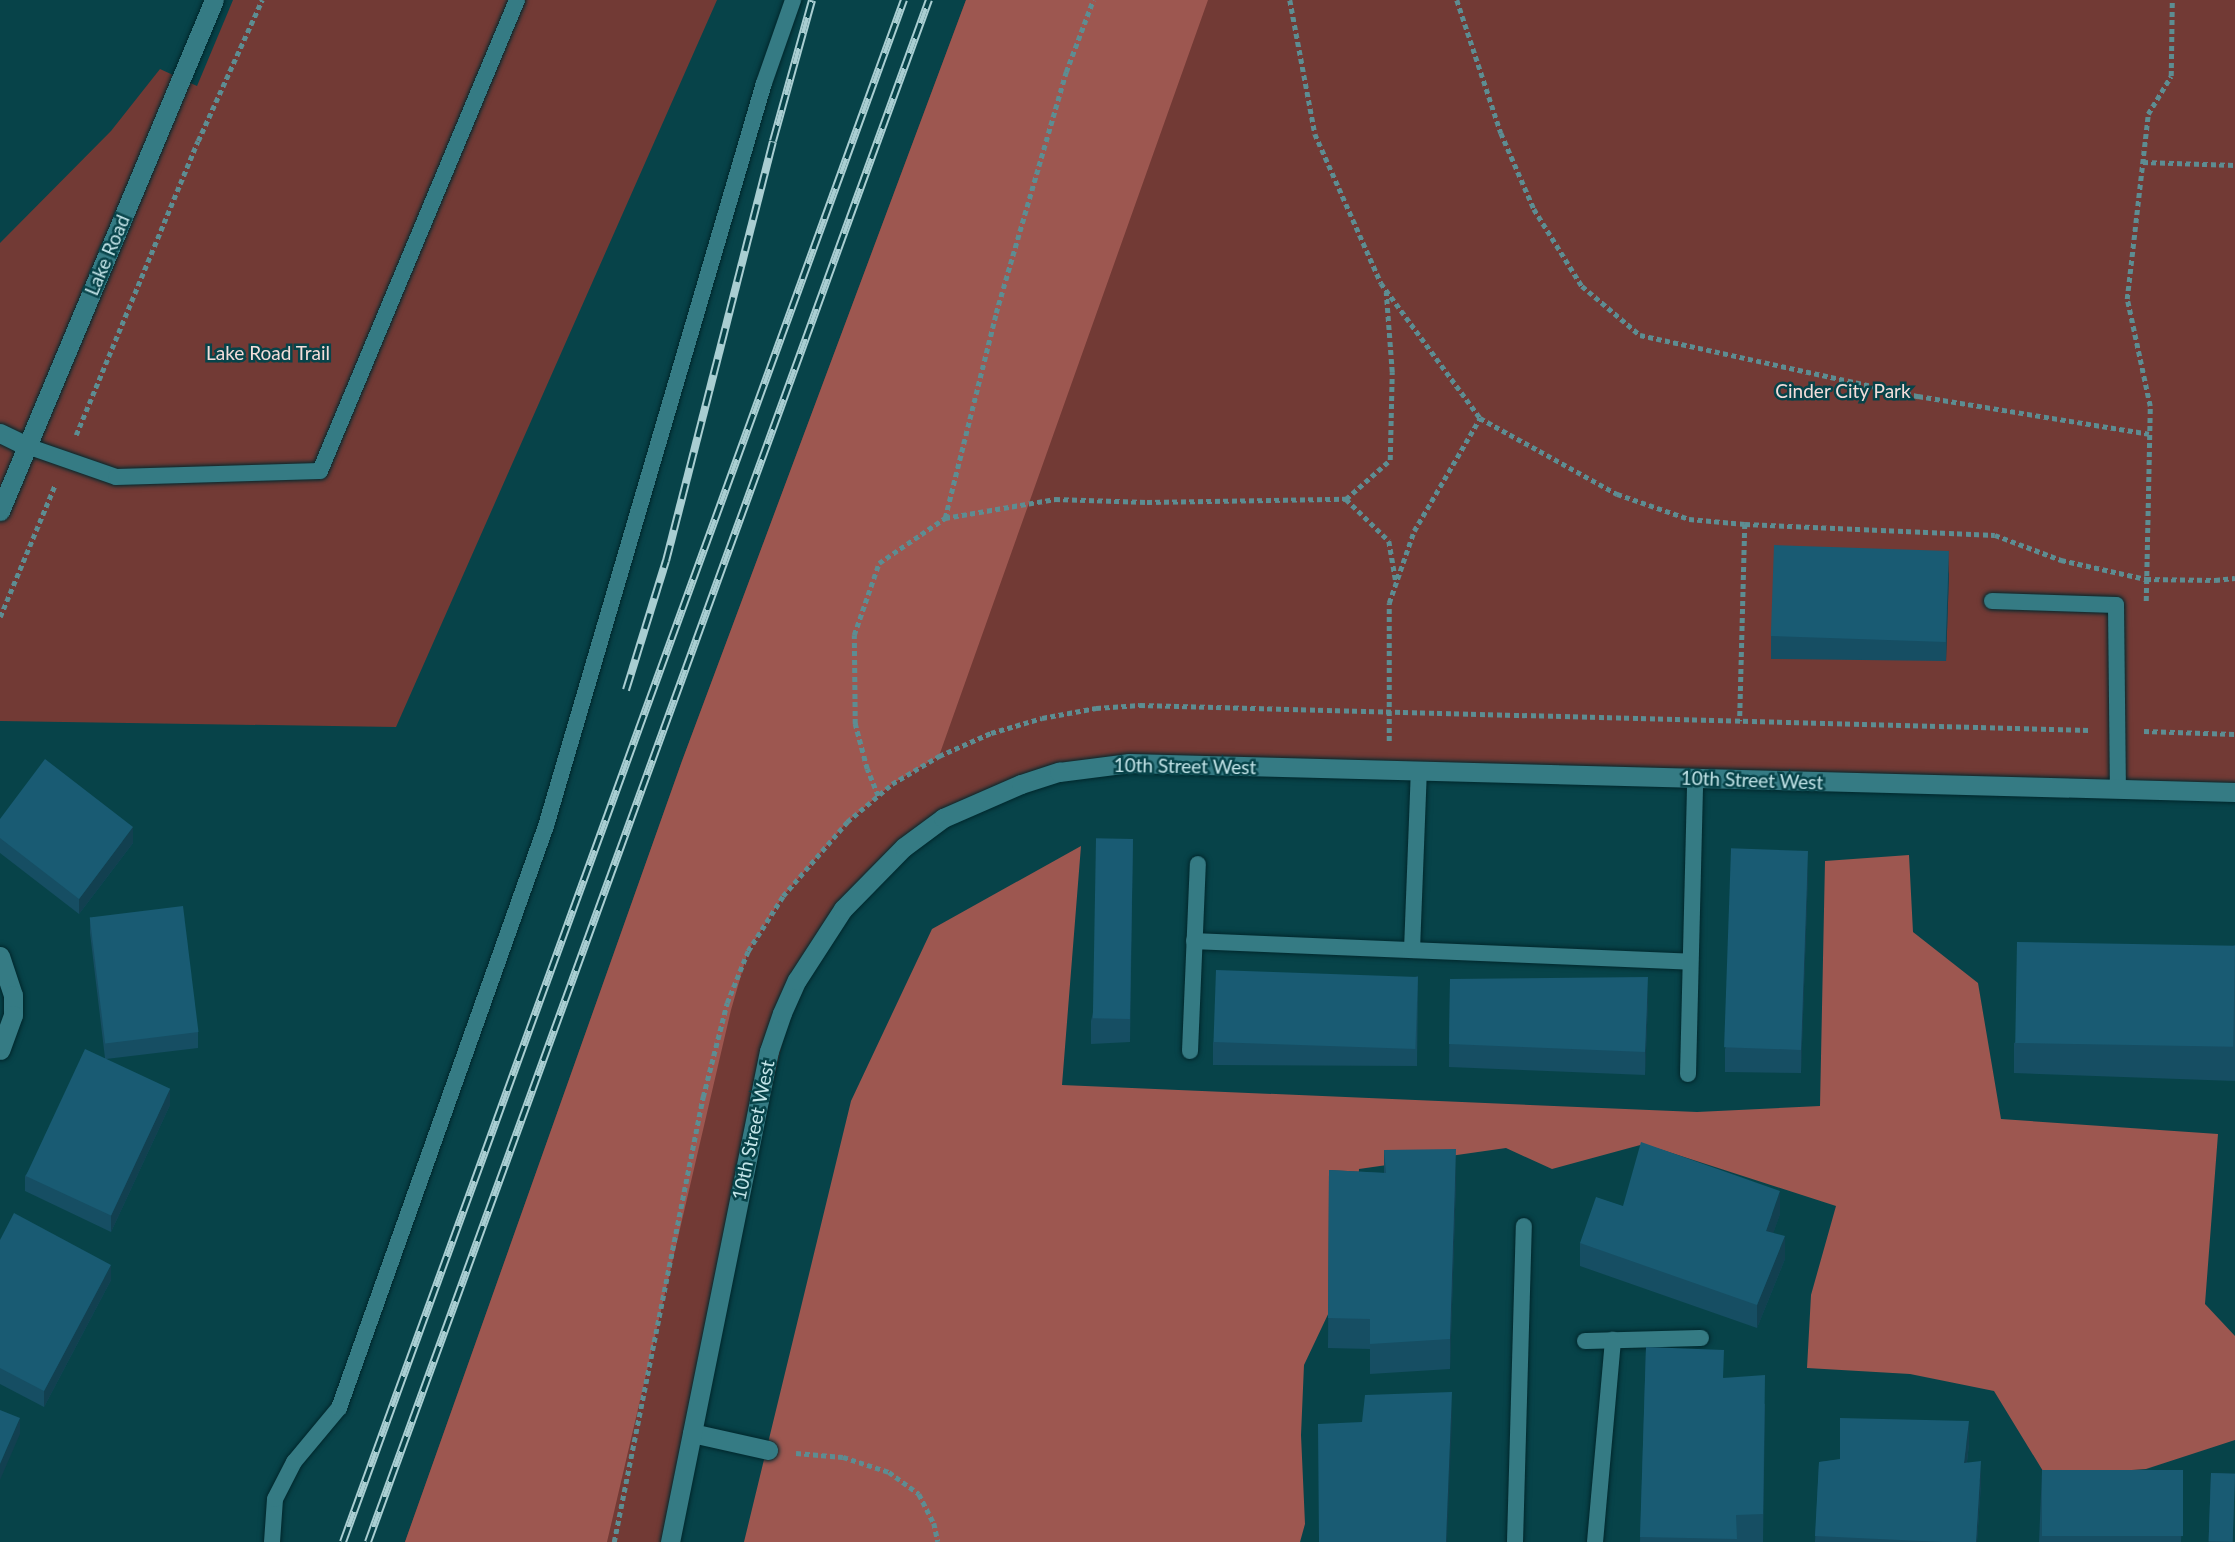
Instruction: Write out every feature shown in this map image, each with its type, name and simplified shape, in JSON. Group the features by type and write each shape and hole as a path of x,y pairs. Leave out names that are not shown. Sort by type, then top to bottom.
{"street":[{"name":"Lake Road","path":"0,511 214,0"},
{"path":"0,433 27,446"},
{"name":"10th Street West","path":"670,1542 769,1051 797,980 843,909 904,847 943,818 1008,789 1059,772 1129,763 2235,792"},
{"path":"0,956 13,995 13,1015 0,1050"},
{"path":"692,1433 768,1450"}],"lane":[{"path":"27,446 116,477 320,471 517,0"},
{"path":"272,1542 275,1499 294,1462 339,1409 546,826 760,97 793,0"},
{"path":"1992,601 2116,605 2118,789"},
{"path":"1412,950 1419,771"},
{"path":"1688,1074 1695,778"},
{"path":"1191,1051 1198,864"},
{"path":"1194,940 1690,962"},
{"path":"1515,1542 1524,1226"},
{"path":"1585,1341 1701,1338"},
{"path":"1595,1542 1613,1340"}],"path":[{"path":"0,617 198,141 262,0"},
{"path":"945,518 996,313 1066,72 1093,0"},
{"path":"1290,0 1315,134 1386,291 1480,418 1617,494 1689,519 1995,535 2061,560 2146,579 2235,578"},
{"path":"1457,0 1502,133 1534,209 1582,286 1640,335 1918,396 2149,433"},
{"path":"2146,607 2150,406 2127,299 2148,114 2171,76 2172,0"},
{"path":"2143,162 2235,165"},
{"path":"878,796 867,769 855,724 854,635 878,564 945,518 1055,499 1147,502 1346,499 1390,460 1392,372 1386,291"},
{"path":"1391,770 1387,711 1389,603 1414,531 1480,418"},
{"path":"1346,499 1389,541 1396,582"},
{"path":"1740,721 1745,524"},
{"path":"614,1542 703,1097 727,1003 748,951 783,896 847,822 878,796 939,756 991,733 1096,708 1140,705 2235,734"},
{"path":"2143,717 2143,731"},
{"path":"768,1450 843,1457 889,1472 919,1494 934,1523 938,1542"}],"green space":[{"name":"Lake Road Trail","path":"233,0 717,0 396,727 0,721 0,243 111,131 160,69 197,86"},
{"name":"Cinder City Park","path":"966,0 2235,0 2235,792 1129,763 982,799 872,876 797,980 692,1433 670,1542 405,1542 682,761"}],"shaded area":[{"path":"966,0 1208,0 939,756 892,784 847,822 783,896 748,951 731,1010 607,1542 405,1542 682,761"},
{"path":"1081,846 1062,1085 1697,1112 1820,1106 1825,861 1909,855 1913,932 1978,983 2001,1119 2218,1134 2205,1304 2235,1336 2235,1440 2146,1469 2046,1476 1994,1391 1910,1374 1807,1368 1811,1295 1836,1206 1644,1144 1552,1169 1506,1148 1359,1169 1357,1203 1340,1289 1304,1365 1301,1435 1305,1524 1300,1542 744,1542 851,1101 932,929"}],"building":[{"path":"1774,545 1949,551 1946,642 1771,636"},
{"path":"45,759 133,827 79,899 0,838 0,819"},
{"path":"1096,838 1133,839 1130,1019 1093,1018"},
{"path":"1731,848 1808,851 1801,1050 1724,1047"},
{"path":"183,906 198,1032 105,1044 90,917"},
{"path":"2017,942 2235,946 2233,1047 2015,1043"},
{"path":"1216,970 1418,977 1415,1049 1213,1042"},
{"path":"1648,977 1645,1052 1449,1044 1450,979"},
{"path":"85,1049 170,1089 111,1216 26,1176"},
{"path":"1641,1142 1780,1191 1766,1231 1785,1236 1757,1305 1580,1243 1596,1197 1623,1206"},
{"path":"1456,1149 1450,1339 1370,1344 1370,1319 1328,1318 1329,1170 1386,1173 1384,1150"},
{"path":"14,1213 111,1265 44,1391 0,1368 0,1240"},
{"path":"1646,1347 1724,1350 1723,1378 1765,1375 1763,1514 1736,1515 1737,1539 1640,1537"},
{"path":"1452,1392 1446,1542 1319,1542 1318,1424 1362,1422 1365,1395"},
{"path":"0,1410 20,1418 0,1464"},
{"path":"1840,1418 1969,1421 1964,1463 1981,1461 1976,1542 1815,1536 1819,1462 1840,1459"},
{"path":"2042,1470 2183,1470 2183,1536 2042,1536"},
{"path":"2211,1473 2235,1474 2233,1542 2209,1541"}],"railway":[{"path":"626,690 666,561 773,141 812,0"},
{"path":"343,1542 904,0"},
{"path":"368,1542 929,0"}]}
